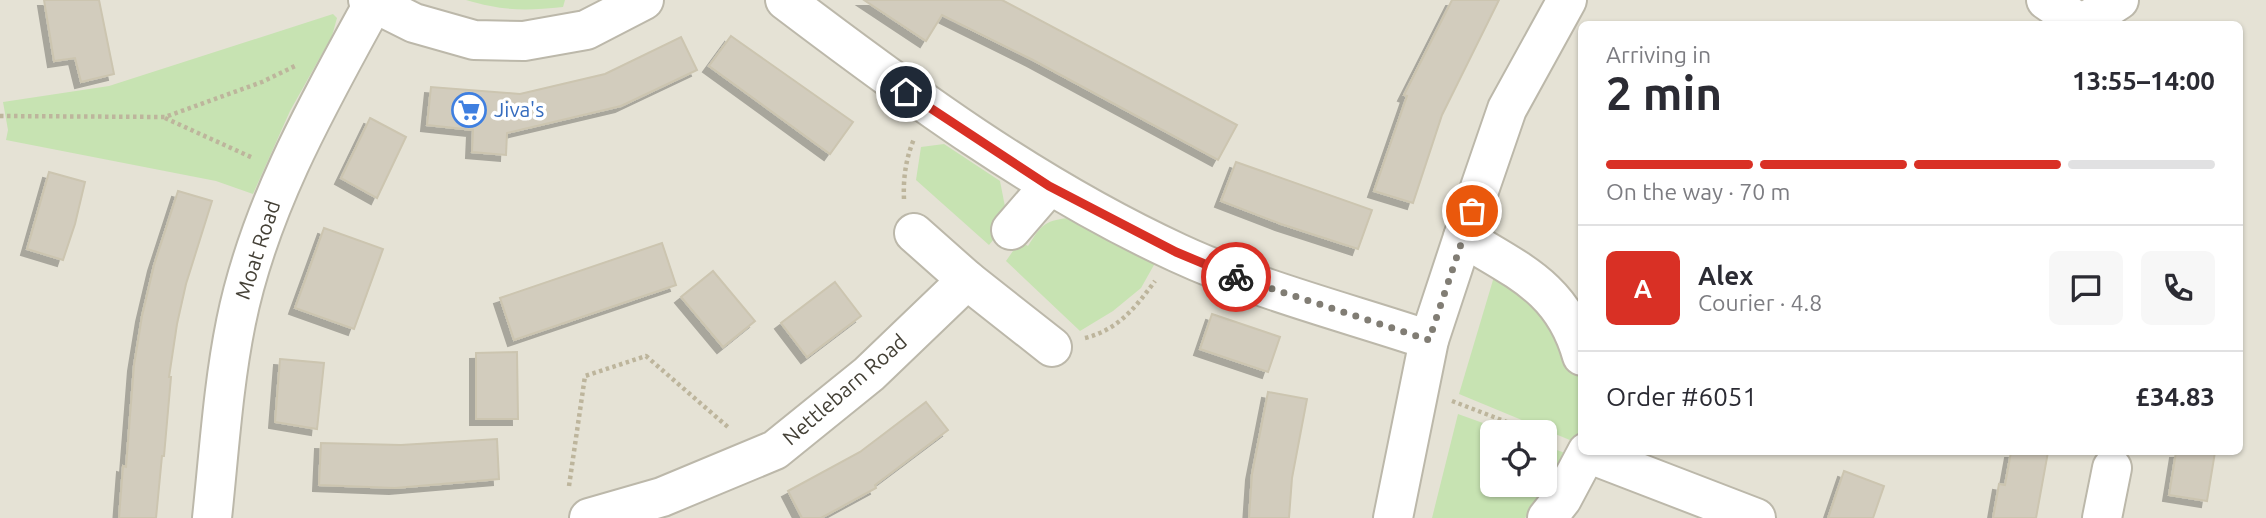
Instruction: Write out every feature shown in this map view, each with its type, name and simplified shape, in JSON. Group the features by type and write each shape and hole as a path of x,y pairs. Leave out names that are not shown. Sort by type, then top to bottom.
{"street":[{"path":"370,2 414,23 474,40 524,41 586,30 643,0"},
{"path":"785,0 931,109 1049,186 1176,252 1226,274 1429,340"},
{"path":"1393,518 1429,340 1463,237 1507,109 1567,0"},
{"path":"2046,0 2077,21"},
{"path":"2086,21 2119,0"},
{"name":"Moat Road","path":"212,518 222,415 236,321 256,252 276,192 370,2"},
{"path":"1011,230 1049,186"},
{"path":"914,233 1052,347"},
{"path":"1463,237 1544,287 1566,315 1578,341"},
{"name":"Nettlebarn Road","path":"579,505 662,497 775,450 869,374 967,279"},
{"path":"1547,518 1562,499 1585,455"},
{"path":"1595,455 1756,518"},
{"path":"2102,518 2112,468"}],"path":[{"path":"0,116 165,117 262,82 298,65"},
{"path":"914,233 905,214 904,182 909,151 916,133 931,109"},
{"path":"165,117 285,173"},
{"path":"1052,347 1102,334 1135,309 1176,252"},
{"path":"579,505 585,376 646,356 761,456"},
{"path":"1419,388 1502,420"}],"shaded area":[{"path":"0,0 2266,0 2266,518 0,518"}],"green space":[{"path":"466,0 565,0 563,7 525,9 503,8"},
{"path":"333,14 337,18 332,36 290,111 253,194 216,181 6,140 8,130 3,102 109,86"},
{"path":"944,144 1000,181 1008,222 989,245 916,180 921,147"},
{"path":"1068,218 1159,256 1141,288 1113,311 1080,331 1006,261 1020,241 1028,246 1044,226"},
{"path":"1496,270 1538,291 1578,368 1577,443 1557,435 1557,420 1522,420 1459,394"},
{"path":"1458,414 1480,422 1480,497 1542,497 1525,518 1432,518"},
{"path":"1557,450 1574,456 1557,478"}],"building":[{"path":"44,0 99,0 114,74 81,82 75,58 54,61"},
{"path":"864,0 1002,0 1237,125 1218,160 1033,60 942,15 926,41"},
{"path":"1452,0 1499,0 1442,115 1413,203 1374,191 1407,96 1404,95"},
{"path":"731,36 853,122 830,154 709,66"},
{"path":"681,37 697,70 621,106 507,133 506,155 472,152 473,130 427,125 431,87 520,94 605,74"},
{"path":"370,118 406,137 377,198 341,178"},
{"path":"1236,162 1372,210 1358,249 1221,201"},
{"path":"49,172 85,182 63,260 27,249"},
{"path":"178,191 212,201 186,284 177,324 169,377 164,456 156,518 119,518 134,365 142,316 154,265"},
{"path":"324,228 383,249 354,329 295,308"},
{"path":"662,243 676,285 514,340 500,298"},
{"path":"713,271 755,321 723,347 681,297"},
{"path":"835,282 861,316 807,357 781,323"},
{"path":"1212,314 1280,337 1268,372 1200,349"},
{"path":"517,352 518,419 476,419 476,353"},
{"path":"280,359 324,363 317,429 275,422"},
{"path":"1268,392 1307,399 1292,478 1289,518 1249,518 1252,474"},
{"path":"926,402 948,430 875,485 876,488 821,518 802,518 788,491 860,452"},
{"path":"497,439 499,479 395,488 319,485 321,443 401,445"},
{"path":"2010,455 2047,455 2036,518 1993,518 1999,484 2005,485"},
{"path":"2176,455 2215,455 2207,501 2169,495"},
{"path":"1844,471 1884,486 1873,518 1828,518"}],"way so far":[{"path":"1236,277 1429,340 1472,211"}],"place":[{"name":"Jiva's","path":"469,110"}],"route":[{"path":"906,92 1049,186 1176,252 1236,277"}]}
